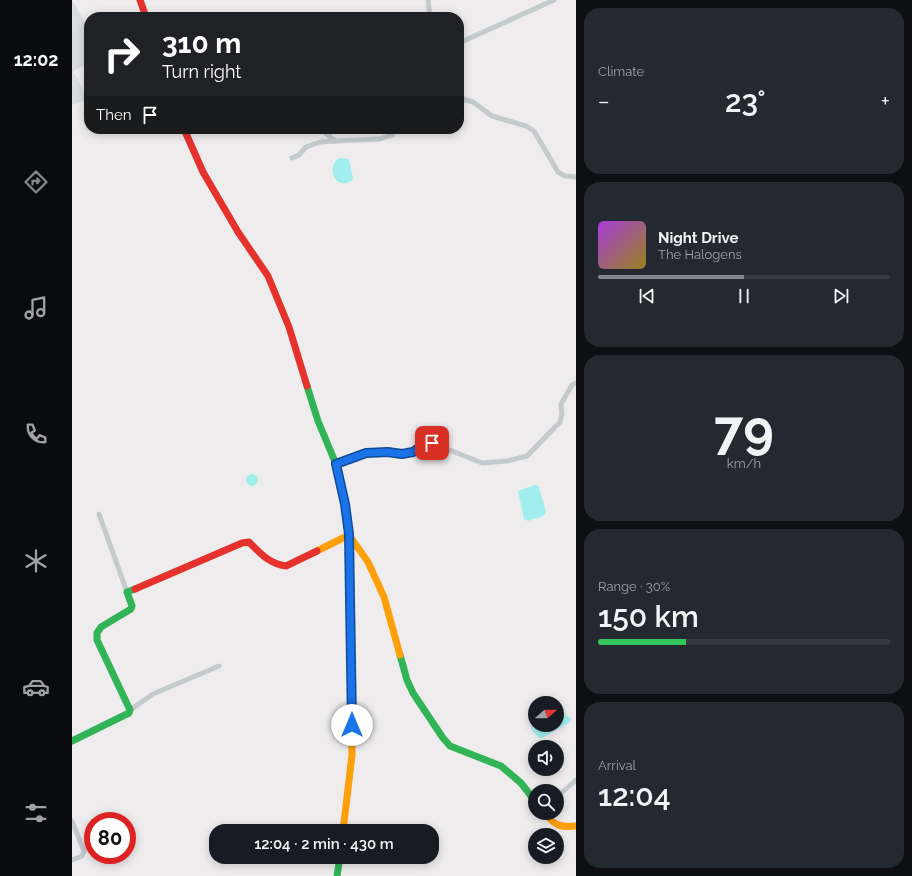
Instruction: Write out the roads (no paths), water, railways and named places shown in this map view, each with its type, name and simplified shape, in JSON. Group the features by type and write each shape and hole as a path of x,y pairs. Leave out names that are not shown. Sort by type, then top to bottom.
{"main road":[{"path":"140,0 144,12"},
{"path":"186,134 203,172 238,232 268,276 278,298 289,327 318,422 336,464 345,504 349,534 352,755 344,824"},
{"path":"72,741 129,713 130,710 97,640 97,633 101,627 131,609 132,606 127,592 242,543 249,542 263,557 282,566 286,566 349,534"},
{"path":"349,534 368,562 384,597 407,680 413,693 444,738 450,746 458,750 501,766 521,783 528,792"},
{"path":"550,820 556,826 565,828 576,826"},
{"path":"337,876 339,864"}],"street":[{"path":"428,0 429,12"},
{"path":"464,41 554,0"},
{"path":"464,99 473,102 492,116 526,126 534,132 558,172 565,176 576,177"},
{"path":"327,134 335,141"},
{"path":"292,158 299,155 306,147 320,142 380,139 393,134"},
{"path":"336,464 366,453 388,452 402,454 413,452 424,445 432,443 482,463 507,461 527,456 560,422 562,414 561,404 572,385 576,383"},
{"path":"99,514 127,592"},
{"path":"130,710 153,694 219,666"},
{"path":"564,791 576,780"},
{"path":"72,821 84,851 82,856 72,860"}],"water":[{"path":"339,158 349,159 353,178 352,181 342,183 336,180 333,168 334,164"},
{"path":"250,474 254,474 258,480 254,486 250,486 246,482 246,478"},
{"path":"534,485 539,487 546,512 543,516 528,521 524,519 518,491"},
{"path":"564,714 571,719 570,722 564,725"},
{"path":"534,732 552,732 542,738 539,738"}]}
